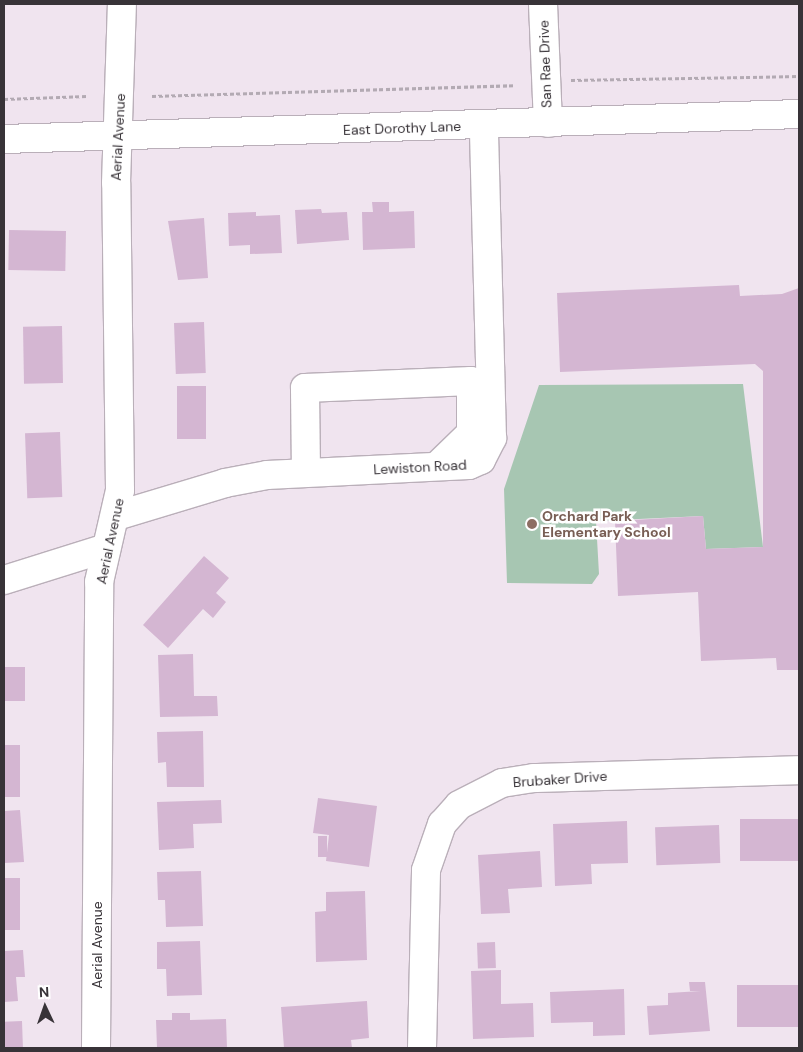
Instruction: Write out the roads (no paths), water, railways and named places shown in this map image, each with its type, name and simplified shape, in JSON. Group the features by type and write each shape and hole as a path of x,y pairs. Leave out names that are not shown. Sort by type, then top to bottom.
{"street":[{"name":"Aerial Avenue","path":"96,1048 100,582 106,548 116,516 120,490 116,193 120,136 122,4"},
{"name":"San Rae Drive","path":"544,4 548,123"},
{"name":"East Dorothy Lane","path":"4,139 484,126 799,114"},
{"name":"Lewiston Road","path":"116,516 225,483 306,472 469,465 481,460 492,438 484,126"},
{"path":"306,472 305,388 471,381 472,433 438,466"},
{"path":"4,580 106,548"},
{"name":"Brubaker Drive","path":"422,1048 426,870 442,824 458,805 502,783 534,778 799,770"}],"place":[{"name":"Orchard Park Elementary School","path":"532,524"}]}
